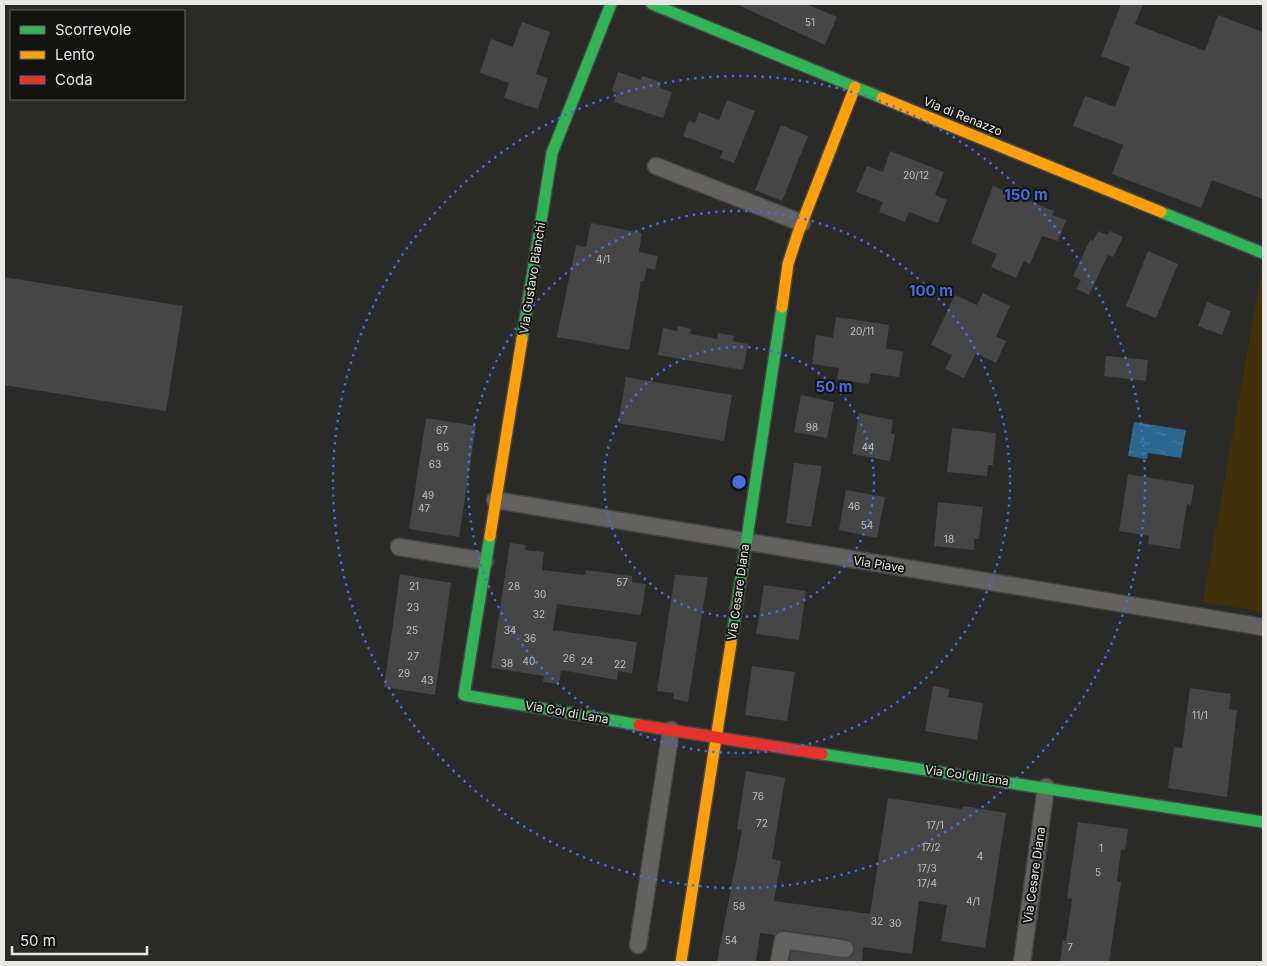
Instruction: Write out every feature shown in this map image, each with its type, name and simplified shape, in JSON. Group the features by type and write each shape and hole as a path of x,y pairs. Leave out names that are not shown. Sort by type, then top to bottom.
{"street":[{"name":"Via Gustavo Bianchi","path":"464,695 552,153 611,4"},
{"name":"Via di Renazzo","path":"652,4 1263,253"},
{"path":"656,166 802,223 856,87"},
{"name":"Via Cesare Diana","path":"681,962 717,738 788,264 802,223"},
{"name":"Via Piave","path":"495,500 1263,627"},
{"path":"399,548 485,561"},
{"name":"Via Col di Lana","path":"464,695 717,738 1046,787 1263,822"},
{"path":"638,945 670,730"},
{"name":"Via Cesare Diana","path":"1022,962 1046,787"},
{"path":"779,962 782,940 845,949"}],"shaded area":[{"path":"1261,275 1263,276 1263,612 1203,602"}],"water":[{"path":"1134,422 1186,430 1181,458 1148,453 1147,459 1128,456"}],"building":[{"path":"736,4 806,4 837,17 825,45"},
{"path":"1121,4 1143,4 1135,24 1205,51 1218,15 1263,32 1263,199 1212,180 1201,208 1112,174 1123,145 1073,126 1085,96 1115,107 1130,67 1101,56"},
{"path":"522,22 550,32 536,74 548,78 538,109 504,98 509,83 480,73 491,39 513,47"},
{"path":"618,72 641,80 642,76 661,82 660,88 672,92 663,118 614,102 617,93 612,91"},
{"path":"727,100 755,111 734,163 720,158 723,151 683,136 689,121 695,123 699,112 719,120"},
{"path":"781,125 808,136 782,201 755,190"},
{"path":"890,151 944,172 935,195 947,200 938,223 909,212 905,222 879,212 883,202 856,192 867,166 883,172"},
{"path":"993,186 1054,211 1052,215 1066,220 1058,241 1042,236 1030,264 1024,261 1016,278 991,267 997,254 971,243"},
{"path":"591,223 642,233 639,252 658,256 655,270 647,268 644,281 641,281 629,350 557,337 576,245 586,247"},
{"path":"1098,231 1107,235 1110,231 1123,237 1113,257 1108,255 1089,295 1076,289 1081,280 1073,276 1090,240 1093,241"},
{"path":"1148,251 1178,264 1156,318 1126,306"},
{"path":"4,277 183,306 166,411 4,385"},
{"path":"983,293 1010,306 996,337 1006,341 996,363 976,353 964,378 945,369 952,355 931,345 955,295 977,305"},
{"path":"1207,302 1231,311 1222,335 1198,326"},
{"path":"836,317 889,325 886,349 903,351 899,377 871,373 869,384 837,379 839,368 812,364 816,335 833,338"},
{"path":"678,326 691,329 690,334 717,339 718,333 734,336 733,341 748,344 743,370 658,355 663,328 677,331"},
{"path":"1106,356 1148,360 1146,381 1104,376"},
{"path":"626,377 732,395 724,441 618,423"},
{"path":"801,395 834,402 827,438 794,432"},
{"path":"859,413 893,420 891,433 895,434 890,461 852,454"},
{"path":"426,418 476,426 459,537 409,529"},
{"path":"952,428 996,433 993,465 988,465 987,476 947,472"},
{"path":"794,463 822,466 811,527 786,523"},
{"path":"1128,474 1194,485 1191,505 1187,504 1180,549 1148,544 1149,536 1119,531"},
{"path":"846,490 885,497 877,538 839,530"},
{"path":"938,502 983,507 979,539 974,539 974,550 934,546"},
{"path":"510,543 526,545 525,550 544,552 542,570 585,575 586,570 632,576 632,582 646,584 641,615 557,604 553,630 637,642 632,673 618,671 617,680 561,670 559,684 543,682 544,676 491,668"},
{"path":"400,574 451,583 435,695 384,687"},
{"path":"675,575 708,577 688,702 673,699 674,693 657,691"},
{"path":"764,585 806,591 799,640 756,634"},
{"path":"752,666 795,672 787,721 745,715"},
{"path":"933,686 949,689 948,697 983,703 977,740 925,731"},
{"path":"1190,688 1231,694 1229,709 1237,710 1227,797 1168,788 1174,747 1182,748"},
{"path":"746,771 785,778 772,859 781,861 774,901 870,914 888,798 962,809 963,806 1006,813 985,948 941,941 947,905 919,901 912,954 863,947 862,962 789,962 791,951 848,958 853,955 854,946 846,939 784,930 775,935 760,933 756,962 717,962 742,830 737,829"},
{"path":"1078,822 1128,829 1125,850 1121,850 1117,881 1121,882 1109,962 1060,962 1063,940 1066,941 1072,899 1067,898"}],"traffic: fast":[{"path":"522,339 552,153 611,4"},
{"path":"652,4 882,98"},
{"path":"1161,212 1263,253"},
{"path":"731,643 782,307"},
{"path":"490,536 464,695 639,725"},
{"path":"822,754 1263,822"}],"traffic: slow":[{"path":"782,307 788,264 798,233 855,87"},
{"path":"882,98 1161,212"},
{"path":"490,536 522,339"},
{"path":"681,962 731,643"}],"traffic: jam":[{"path":"639,725 822,754"}]}
